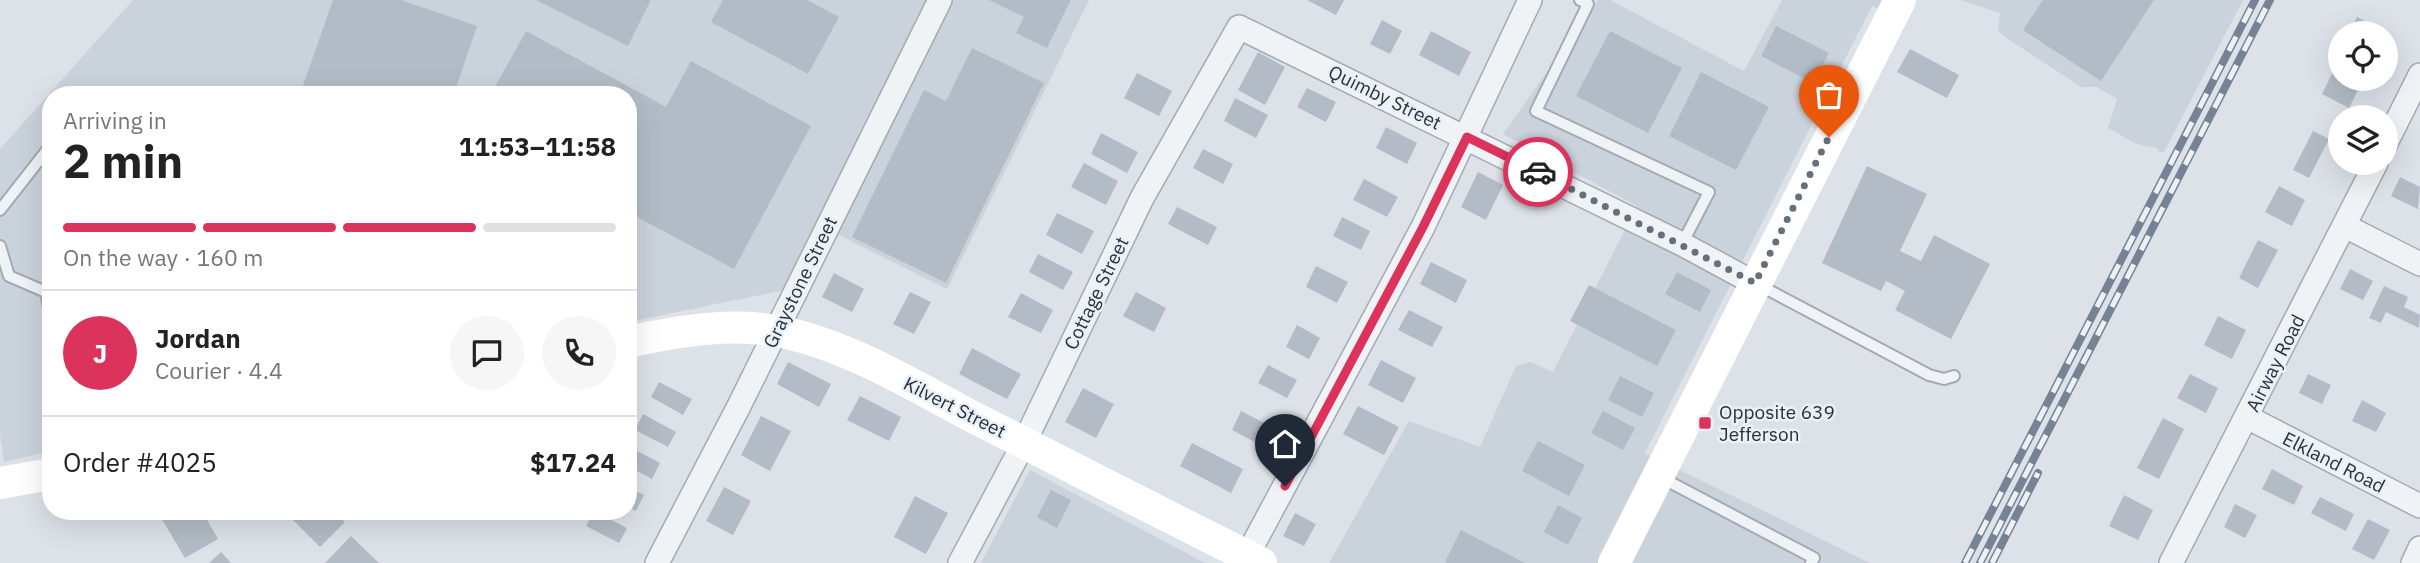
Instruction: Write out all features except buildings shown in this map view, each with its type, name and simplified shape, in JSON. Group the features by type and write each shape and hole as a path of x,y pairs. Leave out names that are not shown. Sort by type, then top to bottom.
{"street":[{"name":"Graystone Street","path":"657,563 776,332 940,0"},
{"path":"1254,560 1423,227 1530,0"},
{"path":"1614,563 1900,0"},
{"name":"Quimby Street","path":"1239,27 1467,137 1755,283"},
{"name":"Cottage Street","path":"960,563 1024,443 1142,198 1239,27"},
{"path":"2398,119 2420,75"},
{"name":"Airway Road","path":"2171,563 2370,175"},
{"path":"2345,226 2420,264"},
{"name":"Kilvert Street","path":"637,340 678,332 729,329 776,332 804,338 876,367 1254,560"},
{"name":"Elkland Road","path":"2247,417 2420,506"},
{"path":"0,483 42,476"},
{"path":"2413,563 2420,548"}],"lane":[{"path":"1580,0 1588,4 1585,13 1536,111 1709,192 1682,244"},
{"path":"0,210 42,156"},
{"path":"0,246 9,276 42,290"},
{"path":"1755,283 1929,375 1944,379 1954,376"},
{"path":"1659,477 1814,558 1811,563"}],"shaded area":[{"path":"133,0 1089,0 947,289 837,234 805,286 637,320 637,86 56,86"},
{"path":"1598,0 1610,0 1744,71 1782,0 1905,0 1894,16 1872,6 1645,453 1870,563 1329,563 1409,421 1480,447 1516,366 1531,362 1553,372 1637,206 1503,134"},
{"path":"1960,0 2243,0 2164,152 2159,153 2157,148 2136,144 2108,128 2117,99 2097,87 2081,87 2008,39 1998,31 2000,13"},
{"path":"42,102 42,453 4,462 0,433 0,149"},
{"path":"1030,470 1205,563 981,563"}],"railway":[{"path":"1965,563 2255,0"},
{"path":"1980,563 2270,0"},
{"path":"1992,563 2038,473"}],"way so far":[{"path":"1538,172 1755,283 1829,137"}],"place":[{"name":"Opposite 639 Jefferson","path":"1705,423"}],"route":[{"path":"1285,486 1423,227 1467,137 1538,172"}]}
